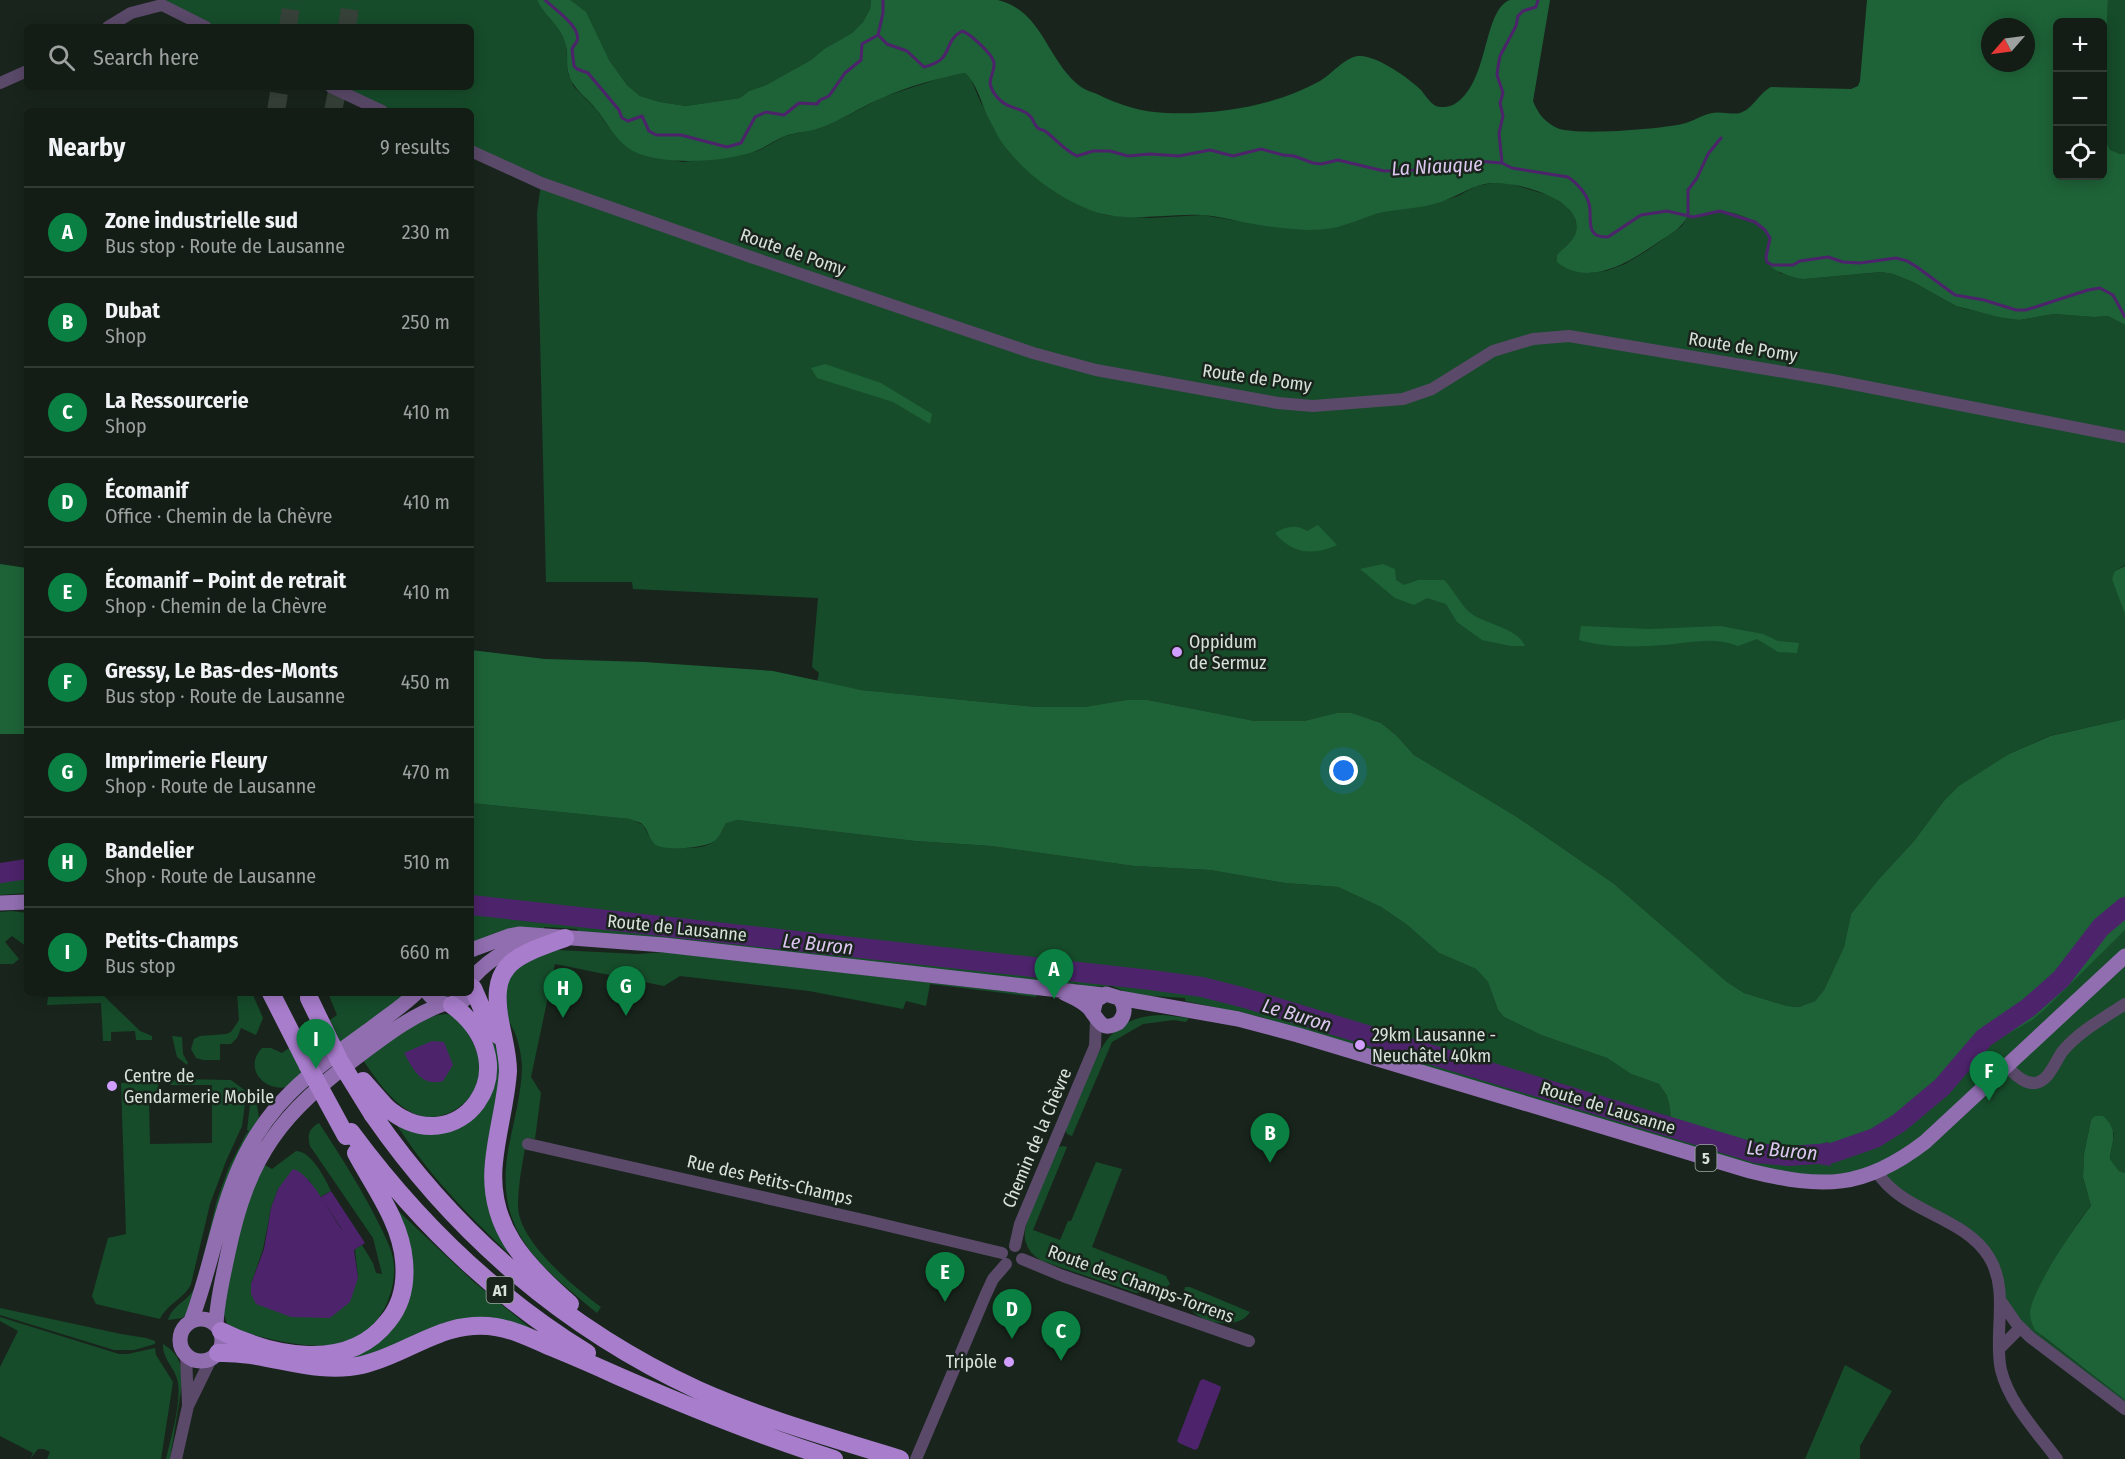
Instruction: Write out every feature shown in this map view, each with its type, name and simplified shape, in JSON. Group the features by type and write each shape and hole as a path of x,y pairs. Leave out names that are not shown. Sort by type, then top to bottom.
{"highway":[{"path":"565,938 523,954 512,961 502,973 496,990 496,1003 507,1057 507,1083 495,1152 493,1180 497,1209 507,1234 523,1258 558,1293 592,1321 669,1376"},
{"path":"474,988 483,1011 500,1038 507,1057"},
{"path":"218,1328 238,1339 258,1346 302,1354 327,1355 342,1352 363,1344 383,1328 399,1304 404,1284 402,1247 390,1215 349,1134 308,1066 273,996"},
{"path":"308,996 346,1059 369,1090 379,1111 427,1126 439,1125 461,1117 479,1100 488,1076 489,1061 486,1047 474,1024 447,1004"},
{"name":"A1","path":"379,1111 435,1196 497,1258 587,1329 669,1376 748,1410 900,1459"},
{"name":"A1","path":"349,1134 423,1219 463,1259 503,1293 585,1351 626,1376 684,1404 758,1434 834,1459"},
{"path":"214,1356 237,1353 311,1367 342,1368 380,1359 447,1330 491,1327 519,1333 684,1404"}],"main road":[{"path":"0,903 24,902"},
{"name":"Route de Lausanne","path":"474,950 508,936 520,934 688,947 1103,995"},
{"name":"Route de Lausanne","path":"474,980 491,959 502,952 544,937"},
{"name":"Route de Lausanne","path":"1119,998 1238,1019 1772,1177 1831,1183 1877,1172 1899,1161 1925,1142 2125,956"},
{"name":"Route de Lausanne","path":"1056,990 1074,997 1094,1016"},
{"path":"1109,994 1119,998 1125,1009 1117,1023 1102,1025 1094,1016 1096,1000 1109,994"},
{"path":"190,1322 205,1280 232,1182 244,1154 260,1129 276,1108 323,1064 413,996"},
{"path":"431,996 447,1004"},
{"name":"Route de Lausanne","path":"218,1328 220,1288 240,1205 254,1169 272,1137 305,1099 346,1065 410,1018 447,1004 463,1001 466,996"},
{"name":"Route de Lausanne","path":"1117,1023 1140,1013 1184,1010"},
{"path":"201,1318 218,1328 222,1345 214,1356 200,1362 186,1355 181,1346 180,1335 190,1322 201,1318"}],"street":[{"path":"113,24 131,13 159,3 200,24"},
{"path":"0,83 24,72"},
{"path":"337,90 376,108"},
{"name":"Route de Pomy","path":"474,153 541,183 1033,353 1096,370 1278,403 1313,406 1403,399 1432,388 1486,354 1512,344 1533,339 1569,336 1832,380 2125,437"},
{"path":"2007,1067 2024,1080 2036,1083 2042,1081 2074,1039 2125,1004"},
{"name":"Chemin de la Chèvre","path":"1094,1016 1095,1046"},
{"name":"Chemin de la Chèvre","path":"1015,1246 1020,1224 1095,1046 1117,1023"},
{"name":"Rue des Petits-Champs","path":"528,1144 856,1218 1004,1258"},
{"path":"1877,1172 1887,1186 1900,1196 1960,1231 1983,1249 1995,1269 1998,1281 1999,1349 2001,1369 2008,1390 2057,1459"},
{"path":"916,1459 1007,1247 1015,1246 1021,1251 1022,1259 1013,1266 1004,1258"},
{"name":"Route des Champs-Torrens","path":"1022,1259 1063,1276 1249,1341"},
{"path":"2000,1300 2020,1328 2125,1409"},
{"path":"1999,1349 2020,1328"},
{"path":"186,1355 188,1406"},
{"path":"176,1459 188,1406 214,1356"}],"green space":[{"path":"165,0 537,0 559,29 566,43 568,74 574,87 596,109 608,126 636,152 660,158 683,162 758,151 785,136 820,128 883,97 944,77 965,73 971,79 980,101 1007,150 1019,163 1059,193 1085,208 1105,215 1150,218 1202,215 1313,230 1404,207 1433,204 1458,196 1476,186 1508,183 1551,196 1567,207 1574,216 1577,226 1575,237 1557,255 1590,273 1606,271 1625,264 1682,226 1688,216 1723,212 1747,218 1766,232 1770,238 1767,262 1780,273 1804,279 1881,272 1893,274 1913,282 1956,306 2019,320 2054,314 2108,316 2125,325 2125,565 2115,571 2125,614 2125,719 2049,736 2009,754 1943,802 1914,841 1851,914 1844,947 1824,990 1815,1001 1799,1007 1787,1006 1744,993 1727,982 1613,883 1517,817 1414,755 1396,735 1381,723 1352,713 1336,713 1304,721 1255,721 1148,700 1126,700 1084,707 1036,707 861,690 817,682 819,673 812,667 818,598 633,589 632,582 546,582 537,213 541,183 474,152 474,108 376,108 337,90 474,90 474,24 201,24"},
{"path":"537,0 570,0 586,12 609,60 627,85 640,96 686,106 740,98 749,91 766,85 811,60 824,49 852,33 863,22 870,9 871,0 998,0 1013,6 1025,15 1070,77 1083,88 1130,107 1157,112 1185,113 1225,110 1265,103 1303,90 1320,81 1353,57 1365,56 1400,73 1416,85 1436,106 1442,107 1453,105 1465,95 1474,82 1494,18 1501,7 1510,0 1550,0 1533,101 1542,117 1557,128 1599,132 1671,126 1719,112 1740,113 1749,108 1771,87 1851,89 1858,86 1867,0 2108,0 2107,18 2053,18 2053,180 2107,180 2107,144 2110,150 2125,154 2125,325 2108,316 2054,314 2019,320 1999,317 1956,306 1913,282 1881,272 1804,279 1794,277 1776,270 1768,263 1766,254 1770,238 1766,232 1747,218 1723,212 1688,216 1682,225 1634,258 1609,269 1582,273 1557,262 1557,255 1575,235 1576,223 1571,212 1548,195 1505,184 1486,184 1434,204 1383,212 1339,227 1322,229 1299,230 1202,215 1128,217 1099,213 1054,191 1017,161 1000,139 976,88 965,73 901,90 828,125 785,136 743,155 696,161 662,159 635,152 623,144 574,85 569,74 563,36"},
{"path":"570,0 871,0 870,9 863,22 852,33 824,49 811,60 766,85 749,91 740,98 686,106 640,96 627,85"},
{"path":"2108,0 2125,0 2125,154 2110,151 2107,146"},
{"path":"825,364 881,383 932,414 930,424 893,402 817,378 811,368"},
{"path":"1318,525 1337,545 1320,551 1303,551 1288,545 1275,533 1291,527 1299,527 1307,531"},
{"path":"0,564 24,568 24,734 0,734"},
{"path":"1383,564 1395,569 1396,580 1404,585 1418,580 1444,580 1468,611 1515,634 1525,646 1511,646 1482,640 1457,622 1446,604 1427,598 1414,605 1395,598 1360,569"},
{"path":"2125,566 2125,614 2112,579 2115,571"},
{"path":"1581,626 1649,629 1720,626 1763,634 1778,641 1799,643 1797,653 1778,652 1757,639 1738,646 1720,641 1701,641 1653,646 1611,646 1579,640"},
{"path":"474,650 545,659 644,662 773,671 861,690 1036,707 1084,707 1126,700 1148,700 1255,721 1304,721 1336,713 1352,713 1381,723 1396,735 1414,755 1517,817 1613,883 1727,982 1744,993 1787,1006 1799,1007 1815,1001 1824,990 1844,947 1851,914 1914,841 1943,802 1959,786 2009,754 2050,736 2125,719 2125,930 2032,1020 2008,1034 1984,1038 1942,1087 1923,1105 1875,1138 1832,1153 1828,1142 1806,1149 1805,1156 1756,1153 1671,1128 1667,1096 1659,1084 1631,1074 1607,1058 1541,1035 1504,1017 1498,1010 1488,982 1476,969 1439,953 1406,924 1381,907 1338,887 1285,883 1210,870 1134,866 991,846 915,841 737,820 726,823 721,834 713,842 701,846 668,848 656,845 642,824 630,819 474,803"},
{"path":"474,803 631,819 643,825 653,843 688,848 706,846 713,842 726,822 737,820 915,841 991,846 1134,866 1210,870 1285,883 1338,887 1381,907 1406,924 1439,953 1476,969 1488,982 1498,1010 1504,1017 1541,1035 1607,1058 1631,1074 1659,1084 1667,1096 1671,1128 1788,1156 1805,1156 1806,1149 1828,1142 1832,1153 1875,1138 1923,1105 1942,1087 1984,1038 2008,1034 2125,930 2125,1173 2119,1171 2110,1159 2114,1133 2091,1120 2084,1154 2083,1177 2091,1206 2067,1240 2033,1302 2042,1336 2125,1400 2125,1409 2012,1318 1990,1258 1877,1173 1807,1182 1261,1017 1185,1001 1185,998 1133,995 1112,986 1087,987 1075,983 1074,986 578,932 577,929 544,927 544,930 474,945"},
{"path":"24,860 24,893 0,895 0,868"},
{"path":"0,912 24,913 24,945 12,936 5,942 19,959 13,964 0,964"},
{"path":"556,950 638,954 666,952 1037,995 1036,997 930,984 926,1006 906,1001 903,1009 809,991 680,976 664,986 555,964 531,1077 541,1093 535,1139 527,1138 518,1206 520,1220 537,1248 563,1276 601,1307 597,1313 557,1279 526,1245 515,1225 508,1204 505,1179 522,1065 516,1037 502,1005 503,992 511,968"},
{"path":"104,996 140,1031 152,1036 152,1040 136,1040 135,1031 111,1032 111,1041 103,1041 101,1003 47,1005 48,997"},
{"path":"237,996 253,996 263,1018 256,1035 241,1028 237,1038 231,1044 220,1044 220,1060 196,1058 191,1049 194,1039 200,1036 231,1032 239,1020"},
{"path":"329,996 404,996 287,1087 271,1086 259,1077 255,1070 255,1063 262,1048 271,1048 282,1053 337,1015"},
{"path":"446,1014 454,1017 468,1033 478,1056 480,1070 478,1082 473,1093 455,1110 433,1117 421,1116 395,1101 363,1060 413,1025"},
{"path":"1164,1015 1189,1018 1186,1022 1174,1020 1143,1024 1112,1042 1072,1136 1067,1134 1065,1130 1093,1064 1106,1041 1123,1025 1134,1020"},
{"path":"490,1033 499,1055 501,1070 486,1163 512,1250 508,1253 447,1191 395,1122 462,1124 492,1045 488,1034"},
{"path":"172,1036 182,1037 183,1054 187,1065 177,1057"},
{"path":"175,1079 231,1080 247,1092 243,1096 245,1104 242,1126 210,1204 191,1284 160,1319 96,1304 92,1296 108,1238 126,1234 121,1083 158,1080 159,1103 149,1104 150,1144 212,1143 212,1085 170,1085"},
{"path":"254,1098 259,1118 187,1314 182,1318 168,1320 196,1286 217,1200 229,1167 249,1131 247,1130 250,1105"},
{"path":"2095,1116 2103,1116 2111,1126 2113,1136 2110,1159 2119,1171 2125,1173 2125,1400 2035,1330 2030,1315 2033,1301 2046,1273 2091,1206 2083,1177 2084,1154 2091,1120"},
{"path":"319,1123 360,1189 388,1242 394,1265 394,1279 386,1305 371,1327 348,1342 318,1346 278,1341 231,1327 227,1324 224,1314 224,1301 245,1209 263,1164 272,1169 296,1151 302,1152 312,1160 331,1191 320,1197 308,1179 278,1189 271,1208 263,1249 251,1284 358,1278 355,1249 362,1245 376,1273 382,1274 373,1238 310,1146 310,1132"},
{"path":"1058,1147 1067,1147 1033,1230 1060,1240 1068,1221 1071,1221 1096,1162 1122,1169 1092,1247 1166,1276 1170,1284 1163,1290 1136,1293 1042,1261 1029,1249 1025,1239 1028,1220"},
{"path":"394,1207 474,1282 534,1331 499,1324 369,1360 326,1360 401,1309"},
{"path":"1185,1287 1250,1312 1242,1319 1232,1323 1208,1320 1197,1315 1188,1307 1184,1298"},
{"path":"0,1308 146,1338 155,1341 155,1344 134,1350 114,1350 0,1315"},
{"path":"0,1317 119,1354 155,1348 156,1355 173,1382 161,1459 47,1459 50,1452 38,1449 30,1459 33,1453 0,1436 0,1367 18,1331 0,1321"},
{"path":"163,1344 178,1358 183,1378 170,1459 166,1459 179,1392 177,1378 165,1355"},
{"path":"1845,1365 1892,1391 1860,1446 1860,1459 1805,1459"}],"shaded area":[{"path":"432,1041 444,1042 453,1065 443,1081 423,1079 414,1070 404,1053"},
{"path":"1828,1142 1832,1153 1831,1166 1805,1162 1806,1149"},
{"path":"293,1169 307,1178 321,1197 331,1191 365,1243 354,1250 358,1278 350,1302 330,1318 291,1317 256,1304 251,1294 251,1284 264,1249 271,1208 278,1189"},
{"path":"1203,1379 1221,1388 1198,1448 1195,1450 1177,1441 1200,1381"}],"waterway":[{"path":"545,0 566,18 575,30 577,41 572,49 574,66 588,73 619,110 622,118 628,121 642,116 649,131 656,135 681,135 727,147 741,143 755,117 766,112 784,115 799,103 817,104 829,96 845,73 861,60 862,44 878,35 883,13 883,0"},
{"path":"1502,163 1499,133 1503,116 1500,103 1503,93 1497,75 1500,56 1516,26 1518,16 1523,11 1536,7 1538,0"},
{"name":"La Niauque","path":"878,35 887,44 907,51 924,67 940,60 952,41 962,31 980,44 993,59 994,68 990,82 997,97 1006,104 1026,112 1039,129 1045,131 1077,156 1093,151 1110,151 1128,156 1150,154 1179,156 1210,150 1233,156 1261,149 1294,156 1313,163 1321,164 1338,160 1384,171 1420,170 1477,161 1502,163 1512,168 1571,179 1586,196 1592,230 1600,236 1608,237 1641,215 1667,211 1693,217 1720,211 1755,222 1765,230 1770,238 1766,257 1767,262 1772,265 1793,265 1800,261 1828,257 1843,262 1860,263 1896,258 1917,267 1955,295 1984,300 2016,310 2026,310 2100,288 2113,295 2125,317"},
{"path":"1688,216 1688,190 1697,178 1708,154 1721,138"},
{"name":"Le Buron","path":"0,873 24,869"},
{"name":"Le Buron","path":"474,905 1202,987 1245,998 1756,1153 1788,1156 1832,1153 1875,1138 1899,1123 1942,1087 1984,1038 2028,1008 2061,979 2101,927 2125,907"}],"tunnel":[{"path":"288,24 292,0"},
{"path":"347,24 351,0"},
{"path":"276,108 280,90"},
{"path":"334,108 337,90"}],"place":[{"name":"Oppidum de Sermuz","path":"1177,652"},
{"name":"Zone industrielle sud","path":"1054,999"},
{"name":"Imprimerie Fleury","path":"626,1016"},
{"name":"Bandelier","path":"563,1018"},
{"name":"29km Lausanne - Neuchâtel 40km","path":"1360,1045"},
{"name":"Petits-Champs","path":"316,1069"},
{"name":"Centre de Gendarmerie Mobile","path":"112,1086"},
{"name":"Gressy, Le Bas-des-Monts","path":"1989,1101"},
{"name":"Dubat","path":"1270,1163"},
{"name":"Écomanif – Point de retrait","path":"945,1302"},
{"name":"Écomanif","path":"1012,1339"},
{"name":"La Ressourcerie","path":"1061,1361"},
{"name":"Tripōle","path":"1009,1362"}]}
